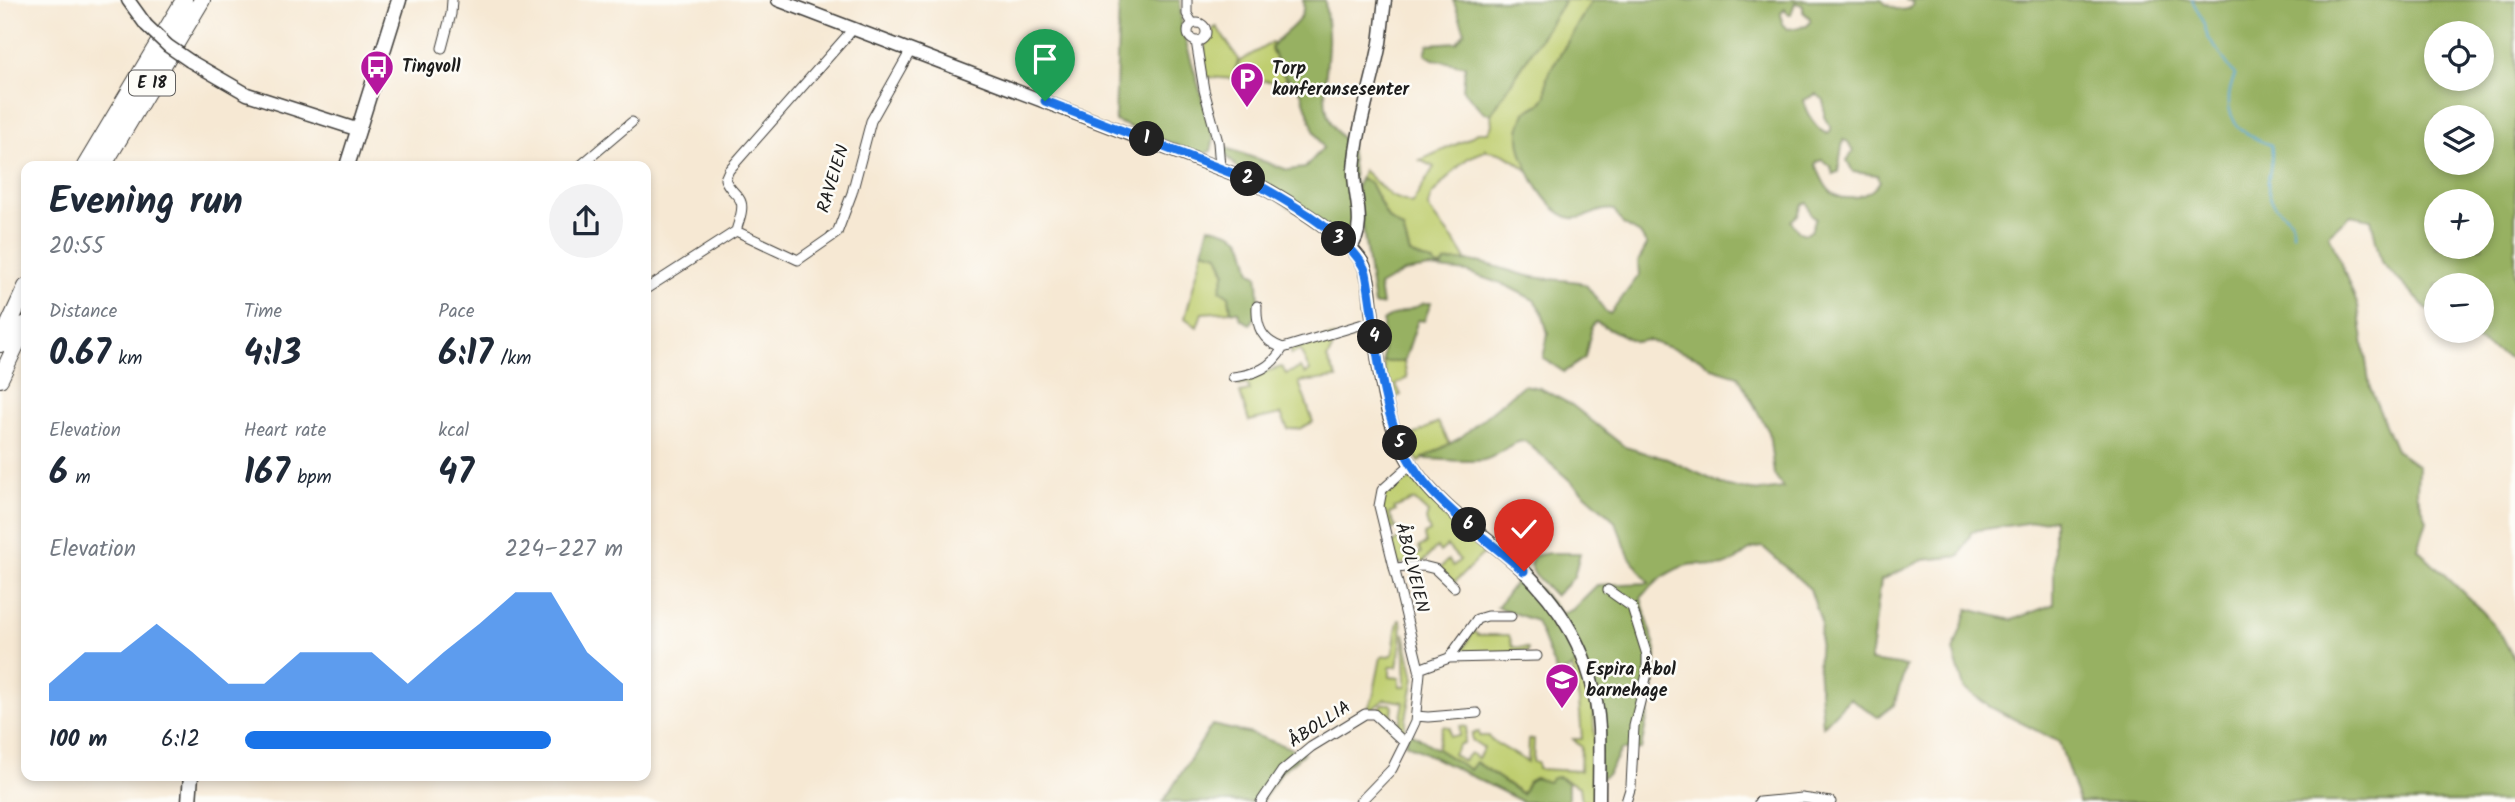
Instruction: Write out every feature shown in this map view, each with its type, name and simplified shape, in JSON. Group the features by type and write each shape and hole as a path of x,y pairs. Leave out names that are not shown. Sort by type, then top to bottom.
{"highway":[{"name":"E 18","path":"88,161 184,0"},
{"name":"E 18","path":"106,161 202,0"},
{"path":"0,344 21,298"},
{"path":"0,379 21,335"}],"main road":[{"path":"128,0 146,25 167,46 247,94 359,130"},
{"path":"349,161 399,0"},
{"path":"778,0 1220,167 1274,193 1350,247 1362,262 1366,273 1384,399 1399,441 1413,467 1448,507 1534,581 1561,614 1576,639 1588,668 1597,709 1599,802"},
{"path":"1350,247 1357,238 1359,229 1353,182 1356,149 1379,45 1385,0"},
{"path":"189,802 191,781"}],"street":[{"path":"442,48 452,13 452,0"},
{"path":"1186,0 1187,14 1193,24 1188,29 1188,34 1196,41 1204,90 1218,142 1220,167"},
{"path":"651,286 736,231 742,205 727,185 725,178 729,170 853,28"},
{"name":"RAVEIEN","path":"736,231 769,249 798,260 837,233 852,192 871,121 911,50"},
{"path":"586,161 632,122"},
{"path":"1257,306 1259,331 1272,345 1283,348 1373,321"},
{"path":"1233,377 1265,369 1276,360 1283,348"},
{"name":"ÅBOLVEIEN","path":"1360,802 1392,769 1416,716 1419,669 1379,506 1382,490 1413,467"},
{"path":"1395,568 1423,566 1435,569 1454,587"},
{"path":"1608,590 1632,607 1647,655 1647,674 1634,726 1631,786 1626,802"},
{"path":"1448,658 1477,619 1487,616 1511,616"},
{"path":"1419,669 1448,658 1536,656"},
{"path":"1416,716 1477,713"},
{"name":"ÅBOLLIA","path":"1261,802 1282,771 1311,747 1365,714 1374,714 1405,743"},
{"path":"1759,802 1802,799 1831,802"}],"green space":[{"path":"1119,0 1180,0 1182,29 1214,138 1211,151 1201,155 1115,121"},
{"path":"1303,0 1325,0 1328,39 1325,99 1331,123 1350,145 1359,224 1350,246 1247,179 1226,155 1226,148 1288,170 1305,168 1323,148 1301,92 1281,72 1271,48 1298,21"},
{"path":"1453,0 1565,0 1491,114 1484,113 1463,90 1465,66 1433,59 1425,54 1428,44 1457,42 1465,32"},
{"path":"1565,0 1592,0 1547,77 1546,96 1540,104 1525,112 1519,133 1528,171 1509,157 1485,149 1468,158 1431,196 1428,207 1466,260 1436,267 1434,263 1410,254 1403,229 1388,218 1370,183 1360,179 1363,170 1391,196 1412,204 1434,167 1420,160 1478,132 1488,132 1492,125 1491,114"},
{"path":"1592,0 1881,0 1892,8 1905,10 1913,5 1911,1 1905,0 2515,0 2515,361 2481,343 2494,343 2494,273 2424,273 2424,306 2381,262 2371,219 2350,215 2329,234 2358,306 2370,388 2396,450 2418,466 2417,493 2427,520 2418,549 2484,613 2502,636 2515,661 2515,802 2079,802 2059,742 1990,707 1964,688 1953,651 1968,609 2012,620 2054,604 2054,519 1972,531 1960,556 1923,560 1881,580 1870,661 1906,666 1894,705 1878,717 1850,698 1823,726 1818,667 1821,622 1810,589 1763,547 1748,551 1725,566 1696,564 1672,571 1641,598 1656,650 1655,678 1641,749 1621,750 1608,774 1599,779 1599,727 1580,662 1558,676 1536,621 1497,607 1524,571 1561,614 1572,610 1597,585 1649,583 1629,556 1616,523 1525,441 1484,460 1422,459 1460,438 1523,385 1540,388 1572,405 1625,447 1667,459 1728,487 1760,491 1783,488 1774,475 1769,432 1738,376 1712,368 1699,358 1647,340 1636,342 1596,322 1592,326 1585,358 1564,372 1543,358 1548,334 1542,312 1534,300 1507,286 1467,272 1429,268 1404,272 1379,286 1382,305 1374,305 1357,186 1360,179 1370,183 1388,218 1403,229 1410,254 1442,268 1445,262 1467,261 1532,277 1579,282 1587,286 1610,314 1639,275 1638,262 1647,245 1640,234 1623,224 1614,210 1572,218 1552,207 1543,196 1528,170 1519,130 1526,112 1540,104 1546,96 1547,77","holes":["1795,3 1803,5 1803,12 1810,18 1810,22 1807,26 1788,29 1782,24 1781,13 1785,9 1791,14","1816,94 1824,100 1824,117 1831,127 1828,134 1816,125 1804,100","1843,140 1847,141 1853,152 1847,160 1853,172 1877,175 1880,181 1871,191 1857,197 1843,197 1830,191 1822,179 1817,162 1822,160 1831,167 1833,174 1838,172","1807,203 1811,214 1816,218 1811,231 1806,234 1799,232 1791,221 1798,215 1802,205"]},
{"path":"1217,27 1237,57 1234,72 1240,61 1271,43 1274,44 1271,49 1281,72 1288,78 1282,82 1206,77 1206,46"},
{"path":"1209,226 1230,232 1240,239 1246,250 1251,272 1257,275 1258,308 1250,324 1241,319 1238,312 1231,311 1229,296 1220,290 1225,271 1218,254 1203,250"},
{"path":"1203,250 1218,253 1231,311 1202,313 1197,327 1185,318"},
{"path":"1424,303 1431,303 1424,321 1418,320 1404,362 1383,362 1383,321"},
{"path":"1334,336 1333,347 1327,359 1337,378 1299,382 1313,422 1299,429 1288,429 1281,414 1249,421 1240,393 1249,391 1248,384 1239,386 1239,379 1282,367 1286,374 1300,368 1305,374 1310,371 1300,350 1291,355 1291,347"},
{"path":"1383,362 1404,362 1407,378 1396,385 1401,395 1389,400"},
{"path":"1438,422 1450,444 1419,462 1406,439"},
{"path":"1414,480 1485,542 1481,548 1486,551 1454,583 1440,568 1448,560 1453,566 1460,560 1447,546 1440,552 1437,547 1422,563 1397,564 1390,544 1403,537 1408,549 1404,551 1408,559 1421,553 1419,547 1426,544 1424,535 1430,532 1426,520 1428,513 1414,500 1394,508 1396,511 1389,514 1396,528 1388,531 1383,516 1383,499 1395,481"},
{"path":"1580,553 1574,577 1555,596 1535,575 1530,565 1533,556"},
{"path":"1399,620 1402,631 1399,655 1397,667 1390,667 1390,677 1400,678 1400,686 1406,686 1404,633 1414,678 1404,729 1400,734 1377,710 1384,704 1391,704 1391,720 1400,723 1404,702 1385,699 1371,710 1368,708 1373,697 1381,657 1392,655"},
{"path":"1474,630 1478,635 1509,635 1513,647 1528,648 1528,652 1466,653 1463,649"},
{"path":"1580,662 1591,679 1599,802 1582,802 1580,787 1559,777 1546,783 1535,778 1523,794 1476,762 1470,770 1437,749 1443,726 1450,727 1450,736 1459,736 1460,726 1467,727 1464,743 1460,744 1453,754 1463,761 1470,753 1478,758 1484,748 1472,740 1472,733 1479,732 1479,736 1489,736 1491,740 1528,762 1529,739 1534,739 1533,762 1538,763 1538,769 1580,771 1581,747 1573,739 1582,739 1579,701 1572,666 1578,666"},
{"path":"1212,725 1252,734 1304,753 1282,771 1261,802 1163,802"},
{"path":"1410,732 1470,770 1476,762 1522,794 1528,782 1535,778 1548,782 1559,777 1568,783 1568,802 1523,802 1405,743"}],"waterway":[{"path":"2192,0 2208,37 2235,75 2229,100 2234,119 2248,134 2271,145 2268,190 2276,207 2291,222 2293,234"}],"place":[{"name":"Tingvoll","path":"377,97"},
{"name":"Torp konferansesenter","path":"1247,109"},
{"name":"Espira Åbol barnehage","path":"1562,710"}],"route":[{"path":"1045,101 1247,179 1274,193 1350,247 1359,257 1366,273 1384,399 1410,464 1448,507 1524,571"}]}
